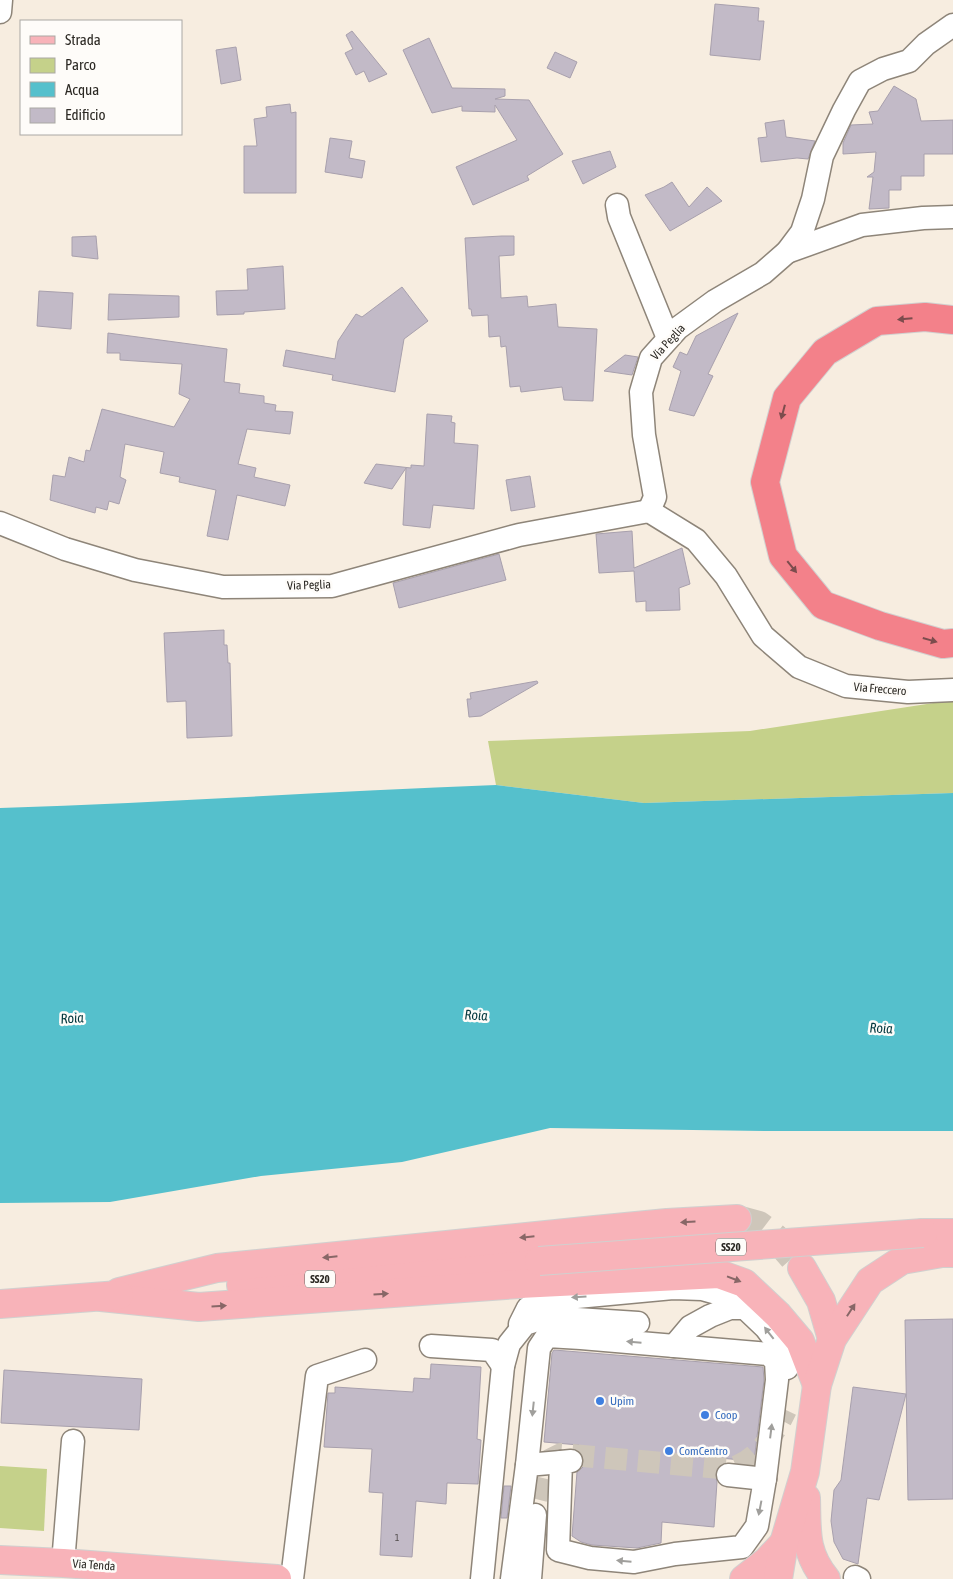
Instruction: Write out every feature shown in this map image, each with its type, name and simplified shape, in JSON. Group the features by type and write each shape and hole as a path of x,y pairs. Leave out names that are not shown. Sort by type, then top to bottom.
{"highway":[{"path":"953,320 925,317 876,321 824,352 787,398 765,482 783,556 823,605 880,626 943,644 953,643"}],"main road":[{"path":"101,1296 217,1268 613,1228 737,1219"},
{"name":"SS20","path":"0,1304 539,1261 953,1232"},
{"path":"802,1579 796,1544 805,1472 817,1386 832,1339 870,1281 902,1260 953,1252"},
{"path":"802,1268 821,1301 832,1339"},
{"path":"101,1296 199,1307 519,1284 719,1274 744,1283 778,1315 800,1341 817,1386"},
{"path":"744,1579 767,1561 796,1544"},
{"path":"778,1579 796,1544"},
{"path":"796,1544 826,1579"},
{"name":"Via Tenda","path":"0,1560 277,1579"}],"street":[{"path":"0,12 2,0"},
{"path":"787,252 802,232 814,199 822,156 860,81 883,69 908,61 926,44 953,25"},
{"path":"617,205 619,217 668,338"},
{"path":"787,252 862,225 923,218 953,217"},
{"name":"Via Peglia","path":"0,523 65,549 127,567 223,587 332,586 519,535 649,511 655,498 644,436 641,392 651,358 678,328 715,301 763,273 787,252"},
{"name":"Via Freccero","path":"649,511 696,540 726,576 763,636 799,667 846,686 908,692 953,690"},
{"path":"482,1579 503,1366 509,1344 528,1308 544,1300 673,1288 702,1289 727,1296 745,1308 766,1328 783,1351 791,1381 786,1410"},
{"path":"674,1346 690,1327 710,1316 730,1308 745,1308"},
{"path":"509,1344 525,1324 546,1317 638,1323"},
{"path":"512,1579 527,1465 539,1348 547,1336 768,1354 776,1361 777,1380 765,1479 756,1526 742,1547 675,1554 634,1562 590,1558 558,1550 566,1462 527,1465"},
{"path":"431,1346 492,1350 503,1366"},
{"path":"292,1579 317,1376 365,1360"},
{"path":"63,1563 73,1441"},
{"path":"728,1474 765,1479"},
{"path":"530,1579 536,1499"}],"green space":[{"path":"953,700 953,793 644,803 496,785 488,741 750,731"},
{"path":"0,1466 47,1469 44,1531 0,1528"}],"water":[{"name":"Roia","path":"496,785 644,803 953,793 953,1131 550,1128 402,1162 261,1176 110,1202 0,1203 0,808"}],"building":[{"path":"715,4 759,8 758,21 764,21 760,60 710,55"},
{"path":"352,31 387,74 369,82 364,71 356,75 345,53 353,49 346,35"},
{"path":"429,38 452,88 505,89 505,96 495,99 529,100 563,154 527,176 529,180 473,205 456,167 517,140 495,105 495,112 462,111 462,106 432,113 403,50"},
{"path":"236,47 241,80 221,84 216,50"},
{"path":"555,52 577,62 570,78 547,68"},
{"path":"894,86 916,99 921,121 953,120 953,154 924,154 924,176 901,176 901,190 889,190 889,208 869,209 873,177 867,177 874,172 876,152 843,154 843,143 851,125 873,124 869,112 878,111"},
{"path":"290,104 291,113 296,112 296,193 244,193 244,146 257,146 254,119 267,117 266,107"},
{"path":"784,120 786,137 815,141 808,159 797,158 761,162 758,138 767,137 765,123"},
{"path":"330,138 352,141 349,158 365,161 362,178 325,172"},
{"path":"610,151 616,167 583,184 572,161"},
{"path":"672,182 689,207 707,187 722,201 670,231 645,195"},
{"path":"96,236 98,259 72,256 72,237"},
{"path":"514,236 514,255 499,256 501,298 527,296 528,307 556,304 558,327 597,329 593,401 564,400 562,387 521,392 520,386 510,387 506,346 501,347 500,336 489,337 488,315 472,316 471,309 469,309 465,238"},
{"path":"283,266 285,309 217,315 216,291 248,290 247,269"},
{"path":"402,287 428,321 404,339 395,392 332,380 333,375 283,366 286,350 335,359 338,341 356,314 362,317"},
{"path":"39,291 73,293 71,329 37,326"},
{"path":"109,294 179,296 179,317 108,320"},
{"path":"738,313 708,374 713,376 694,416 669,410 681,371 673,367 680,352 687,355 696,336"},
{"path":"108,333 227,349 224,382 240,384 239,393 264,396 264,403 276,405 275,411 293,412 290,434 247,429 238,464 256,468 254,477 290,485 285,506 237,495 228,540 207,536 216,490 179,482 180,477 160,473 164,452 125,444 120,477 126,480 119,504 109,501 107,510 96,507 95,513 50,500 53,475 65,477 69,457 84,462 86,450 90,451 102,409 174,427 190,399 179,394 182,364 120,360 120,353 107,353"},
{"path":"625,355 638,357 632,375 604,371"},
{"path":"427,414 452,416 451,422 455,423 454,443 478,445 474,509 433,505 430,528 403,525 406,468 392,489 364,483 376,464 411,468 411,465 424,466"},
{"path":"530,476 535,507 511,511 506,480"},
{"path":"632,531 634,568 682,548 690,584 679,588 680,610 646,611 646,601 636,602 634,571 599,573 596,534"},
{"path":"499,554 506,580 399,608 393,583"},
{"path":"224,630 224,645 227,645 228,663 230,663 232,736 187,738 186,701 167,702 164,633"},
{"path":"537,681 538,683 481,716 469,717 467,699 471,699 470,693"},
{"path":"953,1319 953,1499 908,1500 905,1320"},
{"name":"ComCentro","path":"554,1350 763,1367 764,1380 754,1461 719,1458 715,1474 717,1482 714,1527 662,1522 661,1543 637,1548 592,1545 581,1542 572,1536 577,1472 583,1467 584,1460 579,1451 579,1445 544,1442 552,1353"},
{"path":"431,1364 481,1367 477,1439 481,1440 478,1484 447,1483 446,1504 416,1501 412,1557 380,1555 383,1493 369,1492 372,1449 324,1447 328,1393 335,1393 335,1387 413,1392 414,1378 430,1379"},
{"path":"4,1370 142,1379 139,1430 1,1423"},
{"path":"853,1387 906,1394 879,1500 867,1498 858,1564 843,1559 834,1542 831,1521 834,1490 841,1480"},
{"path":"504,1486 511,1486 507,1518 501,1518"}],"tunnel":[{"path":"737,1219 759,1225 776,1238 802,1268"},
{"path":"536,1499 543,1471 549,1460 561,1454 730,1469 749,1460 764,1446 786,1410"}],"place":[{"name":"Upim","path":"600,1401"},
{"name":"Coop","path":"705,1415"},
{"name":"ComCentro","path":"669,1451"}]}
